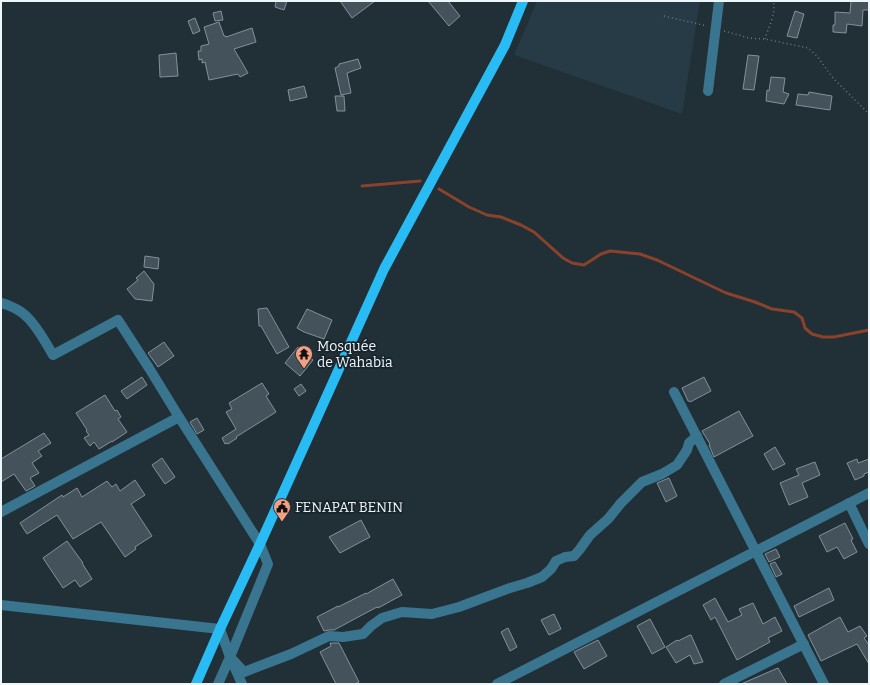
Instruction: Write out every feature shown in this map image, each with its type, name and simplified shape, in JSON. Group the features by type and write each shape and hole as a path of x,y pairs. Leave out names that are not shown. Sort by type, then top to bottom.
{"main road":[{"path":"196,684 384,269 505,45 523,1"}],"street":[{"path":"708,91 719,1"},
{"path":"1,303 9,304 28,317 53,355 118,320 260,544 268,564 218,684"},
{"path":"674,392 824,684"},
{"path":"1,512 179,417"},
{"path":"230,657 244,672 291,654 329,636 343,637 364,634 371,626 382,618 402,612 432,614 444,611 542,577 551,569 556,561 564,557 574,556 590,535 608,519 621,503 642,482 662,474 677,465 689,443 697,436"},
{"path":"497,684 516,680 756,551 869,493"},
{"path":"849,503 869,544"},
{"path":"1,605 220,629 242,684"},
{"path":"724,684 804,644"}],"path":[{"path":"765,39 774,11 773,1"},
{"path":"664,16 749,38 765,39 808,48 817,56 833,78 869,114"}],"shaded area":[{"path":"537,1 700,1 682,114 514,55"}],"building":[{"path":"276,1 287,1 284,10 275,7"},
{"path":"340,1 375,1 352,18"},
{"path":"428,1 448,1 460,16 449,26"},
{"path":"851,1 869,1 869,10 863,10 862,26 847,24 846,33 833,32 833,25 835,25 835,12 850,13"},
{"path":"221,11 223,20 215,21 213,13"},
{"path":"795,11 804,14 797,38 787,36"},
{"path":"195,18 200,31 193,34 188,21"},
{"path":"219,22 224,36 226,37 252,28 256,42 234,49 248,73 240,77 238,74 209,80 205,62 202,63 202,59 199,60 198,51 201,51 201,46 209,44 204,27"},
{"path":"176,53 178,76 160,77 159,55"},
{"path":"748,55 759,56 754,90 743,89"},
{"path":"358,59 361,68 347,73 351,93 341,95 335,68 339,66 339,64"},
{"path":"771,77 785,78 783,92 789,94 784,104 766,101 767,90 769,91"},
{"path":"304,86 307,97 290,101 288,90"},
{"path":"809,92 832,96 830,110 796,105 798,94 808,95"},
{"path":"335,96 344,96 345,111 337,111"},
{"path":"145,256 159,258 158,269 144,267"},
{"path":"144,271 154,284 152,301 135,299 127,289 138,280 136,278"},
{"path":"267,308 289,347 277,354 261,326 259,326 258,309"},
{"path":"307,309 332,320 324,339 297,328"},
{"path":"164,342 174,356 158,367 148,353"},
{"path":"298,347 313,360 300,376 285,363"},
{"path":"142,377 147,385 127,399 121,391"},
{"path":"704,377 711,391 690,402 688,401 682,388"},
{"path":"262,383 269,394 266,396 276,412 236,437 237,438 228,444 225,444 222,438 236,429 226,412 232,409 229,403"},
{"path":"301,384 306,391 299,396 294,389"},
{"path":"105,395 115,411 117,410 121,417 118,419 127,432 99,449 94,442 90,446 84,438 89,435 76,413"},
{"path":"739,411 753,436 714,457 709,445 710,444 702,431"},
{"path":"197,418 204,430 197,434 190,422"},
{"path":"44,433 51,443 38,451 42,456 32,463 39,473 30,478 35,486 26,491 14,474 1,482 1,459"},
{"path":"775,447 785,464 773,470 764,454"},
{"path":"162,458 175,477 165,484 152,465"},
{"path":"857,459 858,463 869,459 869,472 855,480 847,463"},
{"path":"815,462 820,475 802,483 808,497 789,505 780,483 799,475 796,469"},
{"path":"669,478 677,496 666,502 657,483"},
{"path":"135,480 145,495 131,504 152,536 135,547 136,549 125,557 101,522 73,539 57,515 27,534 20,523 62,495 63,497 77,488 82,497 107,481 112,487 116,484 120,491"},
{"path":"361,520 370,537 340,553 329,537"},
{"path":"845,523 853,539 851,540 857,552 844,559 837,547 827,552 819,536"},
{"path":"67,541 83,563 92,579 80,587 75,580 63,588 43,558"},
{"path":"776,549 780,557 769,562 765,554"},
{"path":"775,562 782,574 776,577 770,564"},
{"path":"393,579 402,595 334,630 324,631 317,617 366,594"},
{"path":"829,588 834,600 799,617 794,606"},
{"path":"715,598 728,622 742,615 739,609 753,603 763,624 775,617 782,631 768,638 770,642 737,660 715,617 711,620 703,605"},
{"path":"554,614 561,629 549,635 541,620"},
{"path":"840,617 848,632 860,626 867,636 864,638 869,645 869,664 857,644 821,661 808,635"},
{"path":"650,619 665,647 652,654 637,626"},
{"path":"508,628 517,647 510,651 501,632"},
{"path":"690,635 703,662 694,664 690,655 676,663 666,647 677,640 678,641"},
{"path":"598,640 607,656 584,669 574,652"},
{"path":"330,643 339,643 359,682 355,684 336,684 320,652 331,646"},
{"path":"778,668 787,684 741,684"}],"waterway":[{"path":"362,186 420,181"},
{"path":"439,189 469,207 487,215 501,217 534,232 563,258 572,263 584,265 601,254 610,251 640,254 657,260 726,293 772,309 794,312 802,318 805,328 812,334 823,337 834,337 869,330"}],"place":[{"name":"Mosquée de Wahabia","path":"304,369"},
{"name":"FENAPAT BENIN","path":"282,522"}]}
